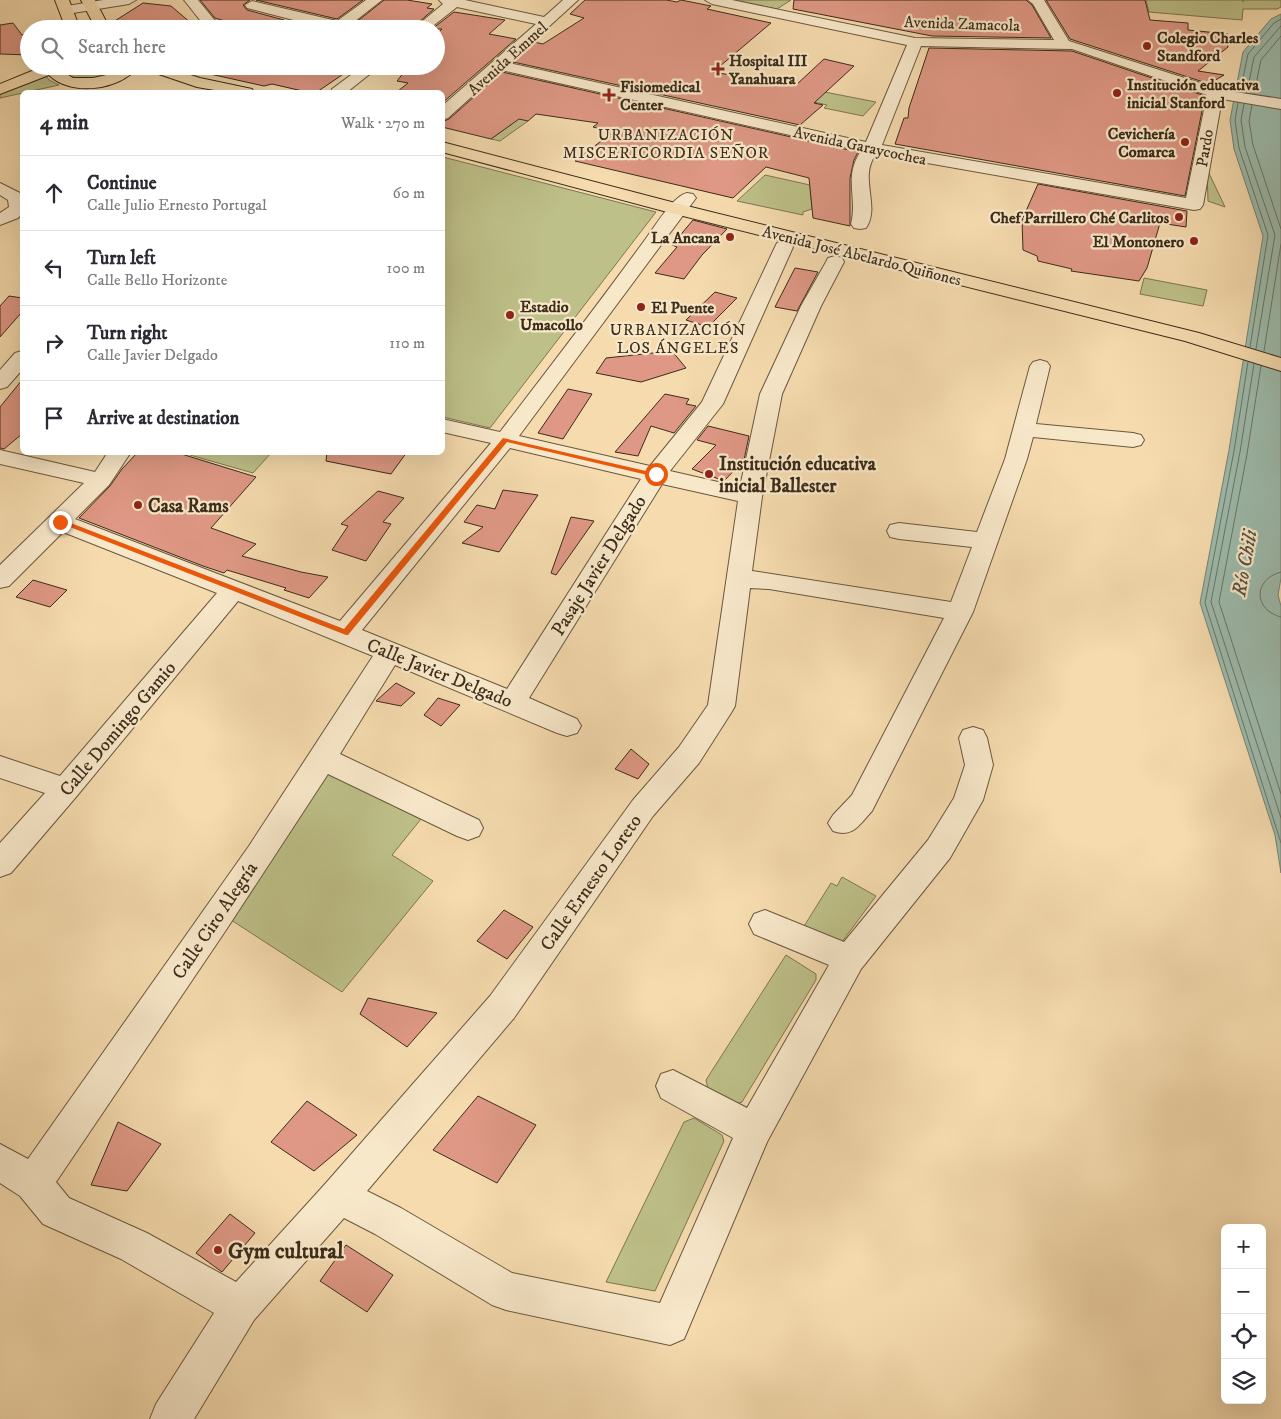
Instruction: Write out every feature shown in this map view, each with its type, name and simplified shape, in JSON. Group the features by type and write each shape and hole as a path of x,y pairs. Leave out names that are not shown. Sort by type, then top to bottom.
{"main road":[{"path":"90,3 98,20"},
{"path":"64,5 70,20"},
{"path":"0,89 36,75"},
{"path":"55,75 62,80 83,83"},
{"path":"46,90 108,80 121,75"},
{"path":"174,75 236,90"},
{"path":"108,80 137,85"},
{"path":"0,102 20,97"},
{"name":"Avenida José Abelardo Quiñones","path":"445,135 682,203"},
{"name":"Avenida José Abelardo Quiñones","path":"445,148 682,203 1194,330 1281,347"},
{"name":"Avenida José Abelardo Quiñones","path":"1194,330 1281,365"}],"street":[{"path":"64,5 129,0"},
{"path":"191,0 208,20"},
{"path":"347,20 375,0"},
{"name":"Avenida Emmel","path":"445,112 571,0"},
{"name":"Avenida Zamacola","path":"712,0 915,42 1064,44 1100,53 1222,94 1281,104"},
{"path":"1037,0 1064,44"},
{"path":"430,20 450,1 547,22"},
{"path":"252,5 310,20"},
{"path":"860,224 863,217 859,174 863,161 872,148 915,42"},
{"name":"Avenida Garaycochea","path":"499,65 872,148 1194,205"},
{"path":"340,90 359,75"},
{"name":"Pardo","path":"1194,205 1222,94"},
{"path":"0,188 16,198 18,208 0,220"},
{"path":"346,633 506,440 603,312 682,203"},
{"name":"Pasaje Javier Delgado","path":"513,701 656,474 712,404 784,247"},
{"name":"Calle Ernesto Loreto","path":"171,1419 240,1306 339,1196 502,1007 643,808 689,755 721,706 750,497 771,394 811,306 835,262"},
{"path":"0,383 20,359"},
{"path":"843,823 862,803 960,612 1016,459 1040,366"},
{"path":"445,426 750,497"},
{"path":"1024,428 1133,440"},
{"path":"0,580 101,480 118,455"},
{"path":"0,457 101,480"},
{"name":"Calle Javier Delgado","path":"60,522 346,633 389,653 513,701 567,726"},
{"path":"898,531 986,541"},
{"path":"738,579 769,581 960,612"},
{"name":"Calle Domingo Gamio","path":"0,864 66,789 233,590"},
{"name":"Calle Ciro Alegría","path":"33,1183 149,1017 324,759 389,653"},
{"path":"339,1196 388,1221 506,1291 670,1325 754,1131 850,959 939,849 968,800 979,764 973,738"},
{"path":"324,759 468,828"},
{"path":"0,767 66,789"},
{"path":"765,924 850,959"},
{"path":"674,1086 754,1131"},
{"path":"0,1162 33,1183 56,1211 134,1246 240,1306"}],"green space":[{"path":"728,0 791,0 777,9"},
{"path":"1146,0 1243,0 1243,2 1244,0 1281,0 1281,7 1277,9 1243,9 1242,20 1149,12"},
{"path":"68,75 109,75 96,79"},
{"path":"46,76 49,80 59,85 36,90 20,90 20,94 0,98 0,94"},
{"path":"542,79 576,86 565,94 537,90 528,121 500,141 491,139 512,124 538,82"},
{"path":"804,88 876,102 863,116 824,108 827,105 805,100"},
{"name":"Estadio Umacollo","path":"445,158 656,212 490,428 445,417"},
{"path":"1207,169 1225,207 1208,201"},
{"path":"765,175 810,185 812,209 803,212 803,215 737,201"},
{"path":"1144,278 1207,290 1203,306 1140,294"},
{"path":"190,455 269,455 253,473"},
{"path":"329,773 421,819 392,855 433,881 342,992 228,918 315,789"},
{"path":"842,877 876,896 836,950 801,931 831,883 837,886"},
{"path":"786,955 816,974 816,980 742,1102 736,1104 708,1089 706,1080"},
{"path":"694,1118 722,1135 724,1141 655,1291 606,1282 684,1122"}],"water":[{"name":"Río Chili","path":"1281,14 1281,578 1278,595 1281,606 1281,873 1275,835 1200,603 1229,450 1263,236 1234,149 1230,120 1243,52 1271,19"}],"building":[{"path":"200,0 250,0 243,5 247,10 284,20 221,20 215,18"},
{"path":"256,0 363,0 337,19"},
{"path":"384,0 407,0 432,4 427,8 434,9 421,20 359,20"},
{"name":"Hospital III Yanahuara","path":"585,0 666,0 677,2 681,0 711,6 707,9 771,23 713,72 795,86 824,59 854,66 814,103 823,105 800,125 513,62 534,42 543,44 584,18 570,14"},
{"path":"794,0 1026,0 1032,5 1051,38 932,36 793,9"},
{"path":"1046,0 1145,0 1150,20 1188,23 1188,30 1228,34 1228,47 1198,71 1224,75 1212,82 1225,87 1222,88 1070,39"},
{"path":"143,3 171,6 187,20 116,20"},
{"path":"454,12 505,20 489,34 516,39 445,100 445,90 399,90 408,83 397,81 402,75 445,75 444,20"},
{"path":"13,23 20,32 20,55 0,54 0,25"},
{"path":"929,48 1072,51 1205,96 1185,196 895,144 904,118 908,118 909,108"},
{"path":"502,72 858,152 850,178 850,226 813,218 809,178 766,167 733,198 575,161 613,132 593,127 598,123 536,114 528,121 519,119 491,139 445,128 445,121"},
{"path":"214,75 342,75 320,90 298,90 272,84 264,86"},
{"path":"1038,184 1187,211 1186,227 1160,223 1147,268 1139,281 1071,271 1072,269 1038,261 1037,256 1023,250 1022,220"},
{"path":"693,220 727,229 702,255 684,279 655,273 677,247 672,245"},
{"path":"795,268 818,272 797,311 775,307"},
{"path":"715,292 737,298 708,327 686,320"},
{"path":"9,296 20,298 20,314 0,337 0,306"},
{"path":"672,351 686,368 641,382 596,373 606,358"},
{"path":"20,382 20,436 4,449 0,448 0,407"},
{"path":"568,389 592,394 563,439 538,433"},
{"path":"665,394 689,399 686,404 696,406 674,433 651,426 638,456 615,452"},
{"path":"708,426 749,436 744,460 724,481 692,469 716,445 697,440"},
{"path":"135,455 185,455 256,477 211,528 256,544 242,556 301,572 328,577 309,598 284,590 286,588 227,570 224,573 203,566 79,518 110,486"},
{"path":"327,455 405,455 391,474 326,461"},
{"path":"503,490 538,495 499,552 462,543 483,527 464,522 477,505 495,509"},
{"path":"378,491 404,498 383,522 391,524 366,561 332,550 348,526 341,524"},
{"path":"571,517 594,521 556,575 551,573"},
{"path":"33,580 67,590 50,607 16,597"},
{"path":"396,683 415,693 401,706 376,701"},
{"path":"438,698 460,705 441,726 424,715"},
{"path":"631,749 649,764 638,779 615,769"},
{"path":"504,910 533,927 507,959 477,941"},
{"path":"368,998 437,1013 407,1047 360,1014"},
{"path":"478,1096 536,1125 497,1183 433,1150"},
{"path":"307,1101 357,1135 314,1171 271,1142"},
{"path":"118,1122 161,1144 127,1191 91,1185"},
{"path":"230,1214 255,1233 222,1272 196,1253"},
{"path":"346,1245 393,1275 367,1312 320,1281"}],"place":[{"name":"Colegio Charles Standford","path":"1147,46"},
{"name":"Hospital III Yanahuara","path":"718,69"},
{"name":"Institución educativa inicial Stanford","path":"1117,93"},
{"name":"Fisiomedical Center","path":"609,95"},
{"name":"Cevichería Comarca","path":"1185,142"},
{"name":"Chef Parrillero Ché Carlitos","path":"1179,217"},
{"name":"La Ancana","path":"730,237"},
{"name":"El Montonero","path":"1194,241"},
{"name":"El Puente","path":"641,307"},
{"name":"Estadio Umacollo","path":"510,315"},
{"name":"Institución educativa inicial Ballester","path":"709,474"},
{"name":"Casa Rams","path":"138,505"},
{"name":"Gym cultural","path":"218,1250"}],"district":[{"name":"URBANIZACIÓN MISCERICORDIA SEÑOR","path":"666,143"},
{"name":"URBANIZACIÓN LOS ÁNGELES","path":"678,338"}],"route":[{"path":"60,522 346,633 506,440 656,474"}]}
